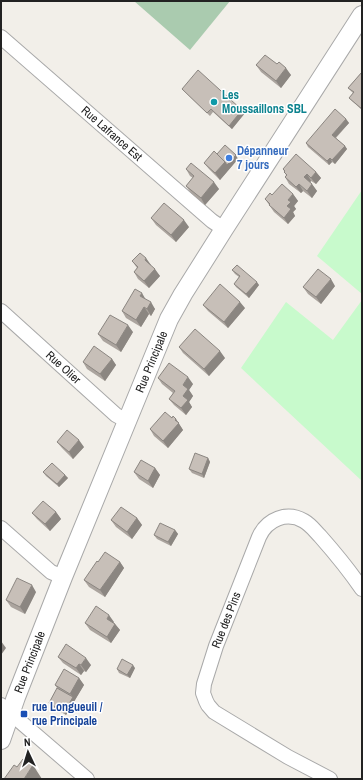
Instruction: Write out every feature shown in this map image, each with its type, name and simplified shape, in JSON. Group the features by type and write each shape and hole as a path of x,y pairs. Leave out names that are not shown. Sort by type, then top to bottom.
{"street":[{"name":"Rue Principale","path":"1,740 5,709 63,577 169,319 224,229 362,15"},
{"name":"Rue Lafrance Est","path":"1,37 212,221 224,229"},
{"name":"Rue Olier","path":"1,311 116,415 127,421"},
{"name":"Rue des Pins","path":"330,779 288,757 214,712 208,705 203,693 204,684 216,646 259,537 266,526 274,520 282,517 291,517 300,519 308,524 336,554 362,589"},
{"path":"1,528 51,572 63,577"},
{"path":"5,709 87,779"}],"green space":[{"path":"134,1 230,1 190,50"},
{"path":"362,190 362,294 317,256"},
{"path":"362,300 362,481 241,368 286,302 333,340"}],"building":[{"path":"265,55 277,64 279,62 286,68 276,81 256,65"},
{"name":"Les Moussaillons SBL","path":"198,70 242,110 229,126 211,109 207,113 182,89"},
{"path":"362,72 362,109 349,98 354,92 348,88"},
{"path":"335,109 346,119 332,135 345,146 332,160 330,158 327,161 306,143"},
{"name":"Dépanneur 7 jours","path":"225,145 236,155 227,165 217,154"},
{"path":"214,151 225,162 215,173 204,163"},
{"path":"296,154 316,172 311,178 307,174 304,177 312,184 307,191 299,184 296,187 285,177 287,175 283,169"},
{"path":"191,163 214,182 201,198 186,186 194,176 186,169"},
{"path":"282,184 293,194 288,200 291,202 287,206 291,209 284,218 269,205 270,204 265,199 270,193 272,195"},
{"path":"164,203 184,220 171,235 151,218"},
{"path":"140,253 155,269 144,281 134,272 138,267 132,261"},
{"path":"237,265 257,282 246,294 234,284 240,276 232,270"},
{"path":"318,269 331,279 316,297 303,287"},
{"path":"220,284 240,302 224,322 203,305"},
{"path":"135,289 142,293 140,296 151,302 147,309 144,307 136,320 122,311"},
{"path":"110,315 128,325 116,345 98,334"},
{"path":"195,329 220,351 204,369 179,347"},
{"path":"94,346 112,359 100,374 83,362"},
{"path":"169,363 188,377 183,385 188,389 183,396 188,400 181,408 169,399 175,391 158,378"},
{"path":"165,412 172,418 173,416 179,423 163,441 150,429"},
{"path":"67,430 79,440 69,452 57,442"},
{"path":"195,453 208,458 202,474 189,469"},
{"path":"141,460 155,468 148,481 134,472"},
{"path":"52,463 65,475 57,484 43,472"},
{"path":"43,501 56,512 45,524 32,513"},
{"path":"121,507 137,518 127,532 111,520"},
{"path":"160,523 175,530 168,542 154,535"},
{"path":"105,552 120,562 100,590 84,580"},
{"path":"17,578 32,585 20,607 6,600"},
{"path":"96,606 109,615 107,619 115,624 107,637 85,623"},
{"path":"66,644 86,658 81,665 79,664 76,668 58,657"},
{"path":"122,659 133,665 127,675 117,669"},
{"path":"64,669 79,678 70,694 55,685"},
{"path":"57,688 73,697 64,712 49,703"},
{"path":"23,759 33,765 24,779 4,779 14,765 17,767"}],"place":[{"name":"Les Moussaillons SBL","path":"214,102"},
{"name":"Dépanneur 7 jours","path":"229,158"},
{"name":"rue Longueuil / rue Principale","path":"24,714"}]}
